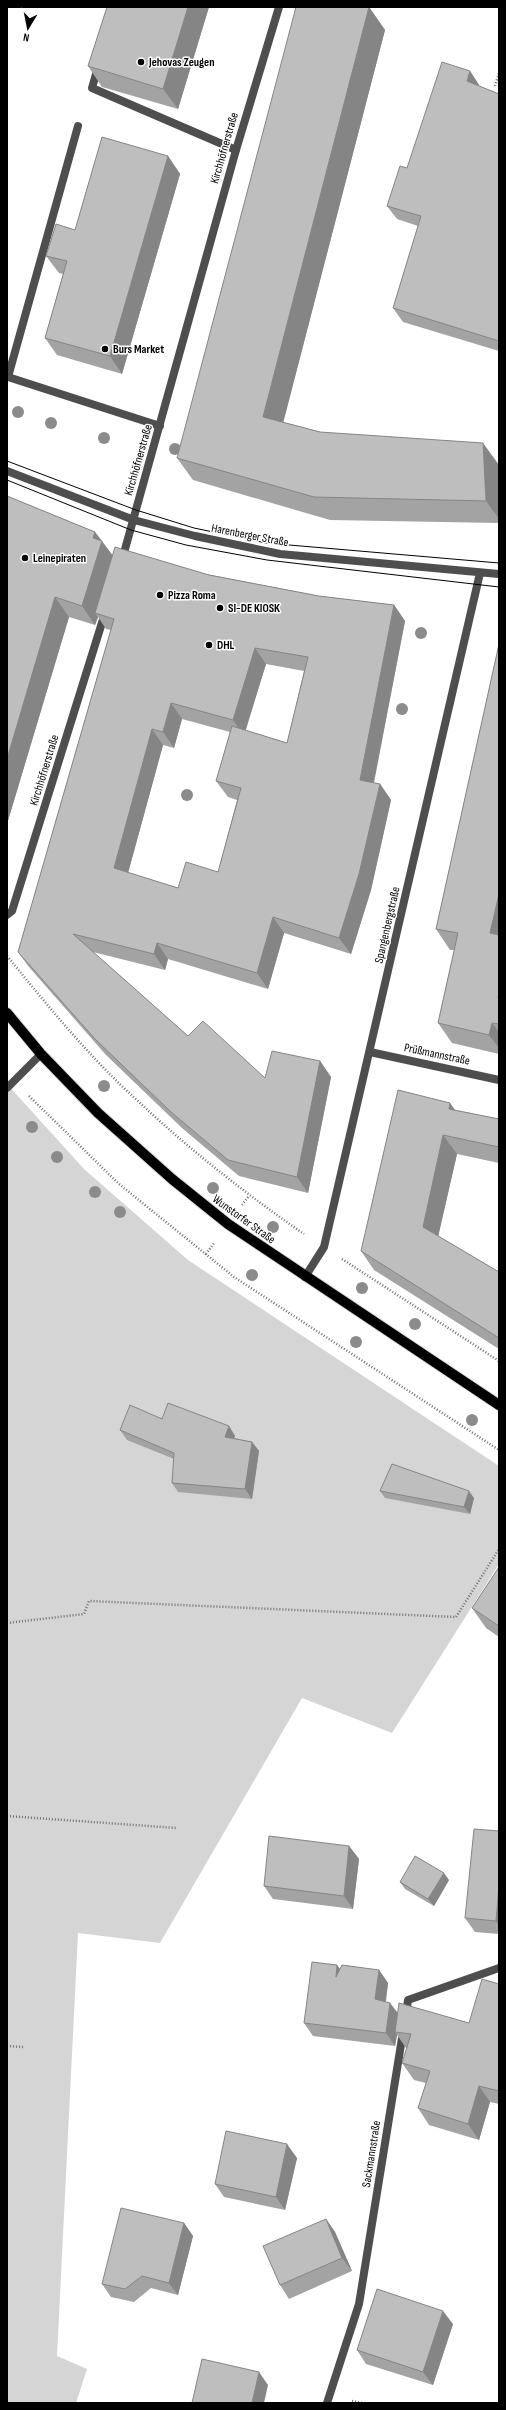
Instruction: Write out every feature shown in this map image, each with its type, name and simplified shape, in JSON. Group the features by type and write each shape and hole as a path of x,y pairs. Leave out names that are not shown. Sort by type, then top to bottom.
{"main road":[{"name":"Wunstorfer Straße","path":"7,1013 41,1054 98,1113 172,1179 228,1224 304,1278 499,1405"}],"street":[{"name":"Kirchhöfnerstraße","path":"119,568 134,520 236,150 279,7"},
{"path":"100,59 92,88 236,150"},
{"path":"78,126 8,377 160,426"},
{"name":"Harenberger Straße","path":"7,470 134,520 195,536 280,554 499,574"},
{"name":"Spangenbergstraße","path":"304,1278 324,1247 480,573"},
{"name":"Kirchhöfnerstraße","path":"7,915 12,911 107,606"},
{"name":"Prüßmannstraße","path":"370,1052 499,1080"},
{"path":"7,1088 41,1054"},
{"name":"Sackmannstraße","path":"327,2403 359,2304 408,2000 499,1968"}],"path":[{"path":"495,86 499,74"},
{"path":"7,956 64,1025 138,1102 249,1196 324,1247 499,1360"},
{"path":"14,1081 119,1184 234,1277 499,1450"},
{"path":"7,1623 84,1614 89,1601 456,1616 499,1549"},
{"path":"7,1816 177,1828"},
{"path":"7,2046 24,2047"}],"shaded area":[{"path":"7,1084 84,1169 188,1260 499,1466 499,1564 392,1733 302,1698 160,1943 78,1933 57,2356 87,2369 76,2403 7,2403"}],"building":[{"path":"107,7 188,7 163,89 88,66"},
{"path":"296,7 369,7 263,417 320,432 483,443 486,501 314,497 177,458"},
{"path":"442,62 470,71 467,81 499,94 499,341 393,308 421,216 387,206 400,166 407,168"},
{"path":"102,137 168,156 110,356 45,338 67,261 46,256 56,224 75,230"},
{"path":"7,496 95,532 93,538 102,541 82,606 55,597 7,759"},
{"path":"115,547 209,575 319,596 394,605 360,780 380,784 359,874 339,938 273,917 257,973 157,943 154,954 73,934 188,1036 203,1021 265,1078 272,1051 320,1061 297,1177 228,1160 171,1112 95,1039 18,952 114,619 95,613","holes":["255,648 308,657 287,743 232,726 216,781 241,788 218,872 186,862 178,888 114,868 152,729 163,732 171,703 233,720"]},
{"path":"499,644 499,894 490,933 499,935 499,1024 492,1023 489,1035 438,1023 458,933 436,929"},
{"path":"398,1090 450,1103 449,1109 499,1119 499,1147 443,1135 423,1227 499,1272 499,1338 361,1251"},
{"path":"168,1403 229,1426 225,1437 252,1442 245,1489 172,1483 174,1453 120,1430 130,1405 162,1419"},
{"path":"392,1464 469,1491 464,1507 380,1491"},
{"path":"499,1567 499,1626 472,1608"},
{"path":"474,1829 499,1831 499,1885 496,1921 465,1918"},
{"path":"269,1836 349,1846 344,1896 264,1886"},
{"path":"415,1856 444,1873 428,1899 400,1882"},
{"path":"312,1962 337,1965 336,1977 342,1965 379,1970 375,1999 390,2003 386,2033 304,2023"},
{"path":"482,1979 499,1984 499,2091 479,2086 468,2124 418,2108 430,2071 402,2063 411,2034 395,2032 399,2003 469,2023"},
{"path":"226,2131 287,2144 276,2197 215,2184"},
{"path":"121,2208 184,2223 169,2283 142,2276 125,2289 102,2284"},
{"path":"326,2219 342,2258 280,2285 263,2246"},
{"path":"377,2289 443,2311 423,2372 357,2350"},
{"path":"202,2359 259,2372 252,2403 192,2403"}],"tram line":[{"path":"7,461 136,510 194,528 266,543 499,563"},
{"path":"7,480 131,530 186,545 267,560 499,587"}],"place":[{"name":"Jehovas Zeugen","path":"141,62"},
{"name":"Burs Market","path":"105,349"},
{"name":"Leinepiraten","path":"25,558"},
{"name":"Pizza Roma","path":"160,595"},
{"name":"SI-DE KIOSK","path":"220,608"},
{"name":"DHL","path":"209,645"}]}
